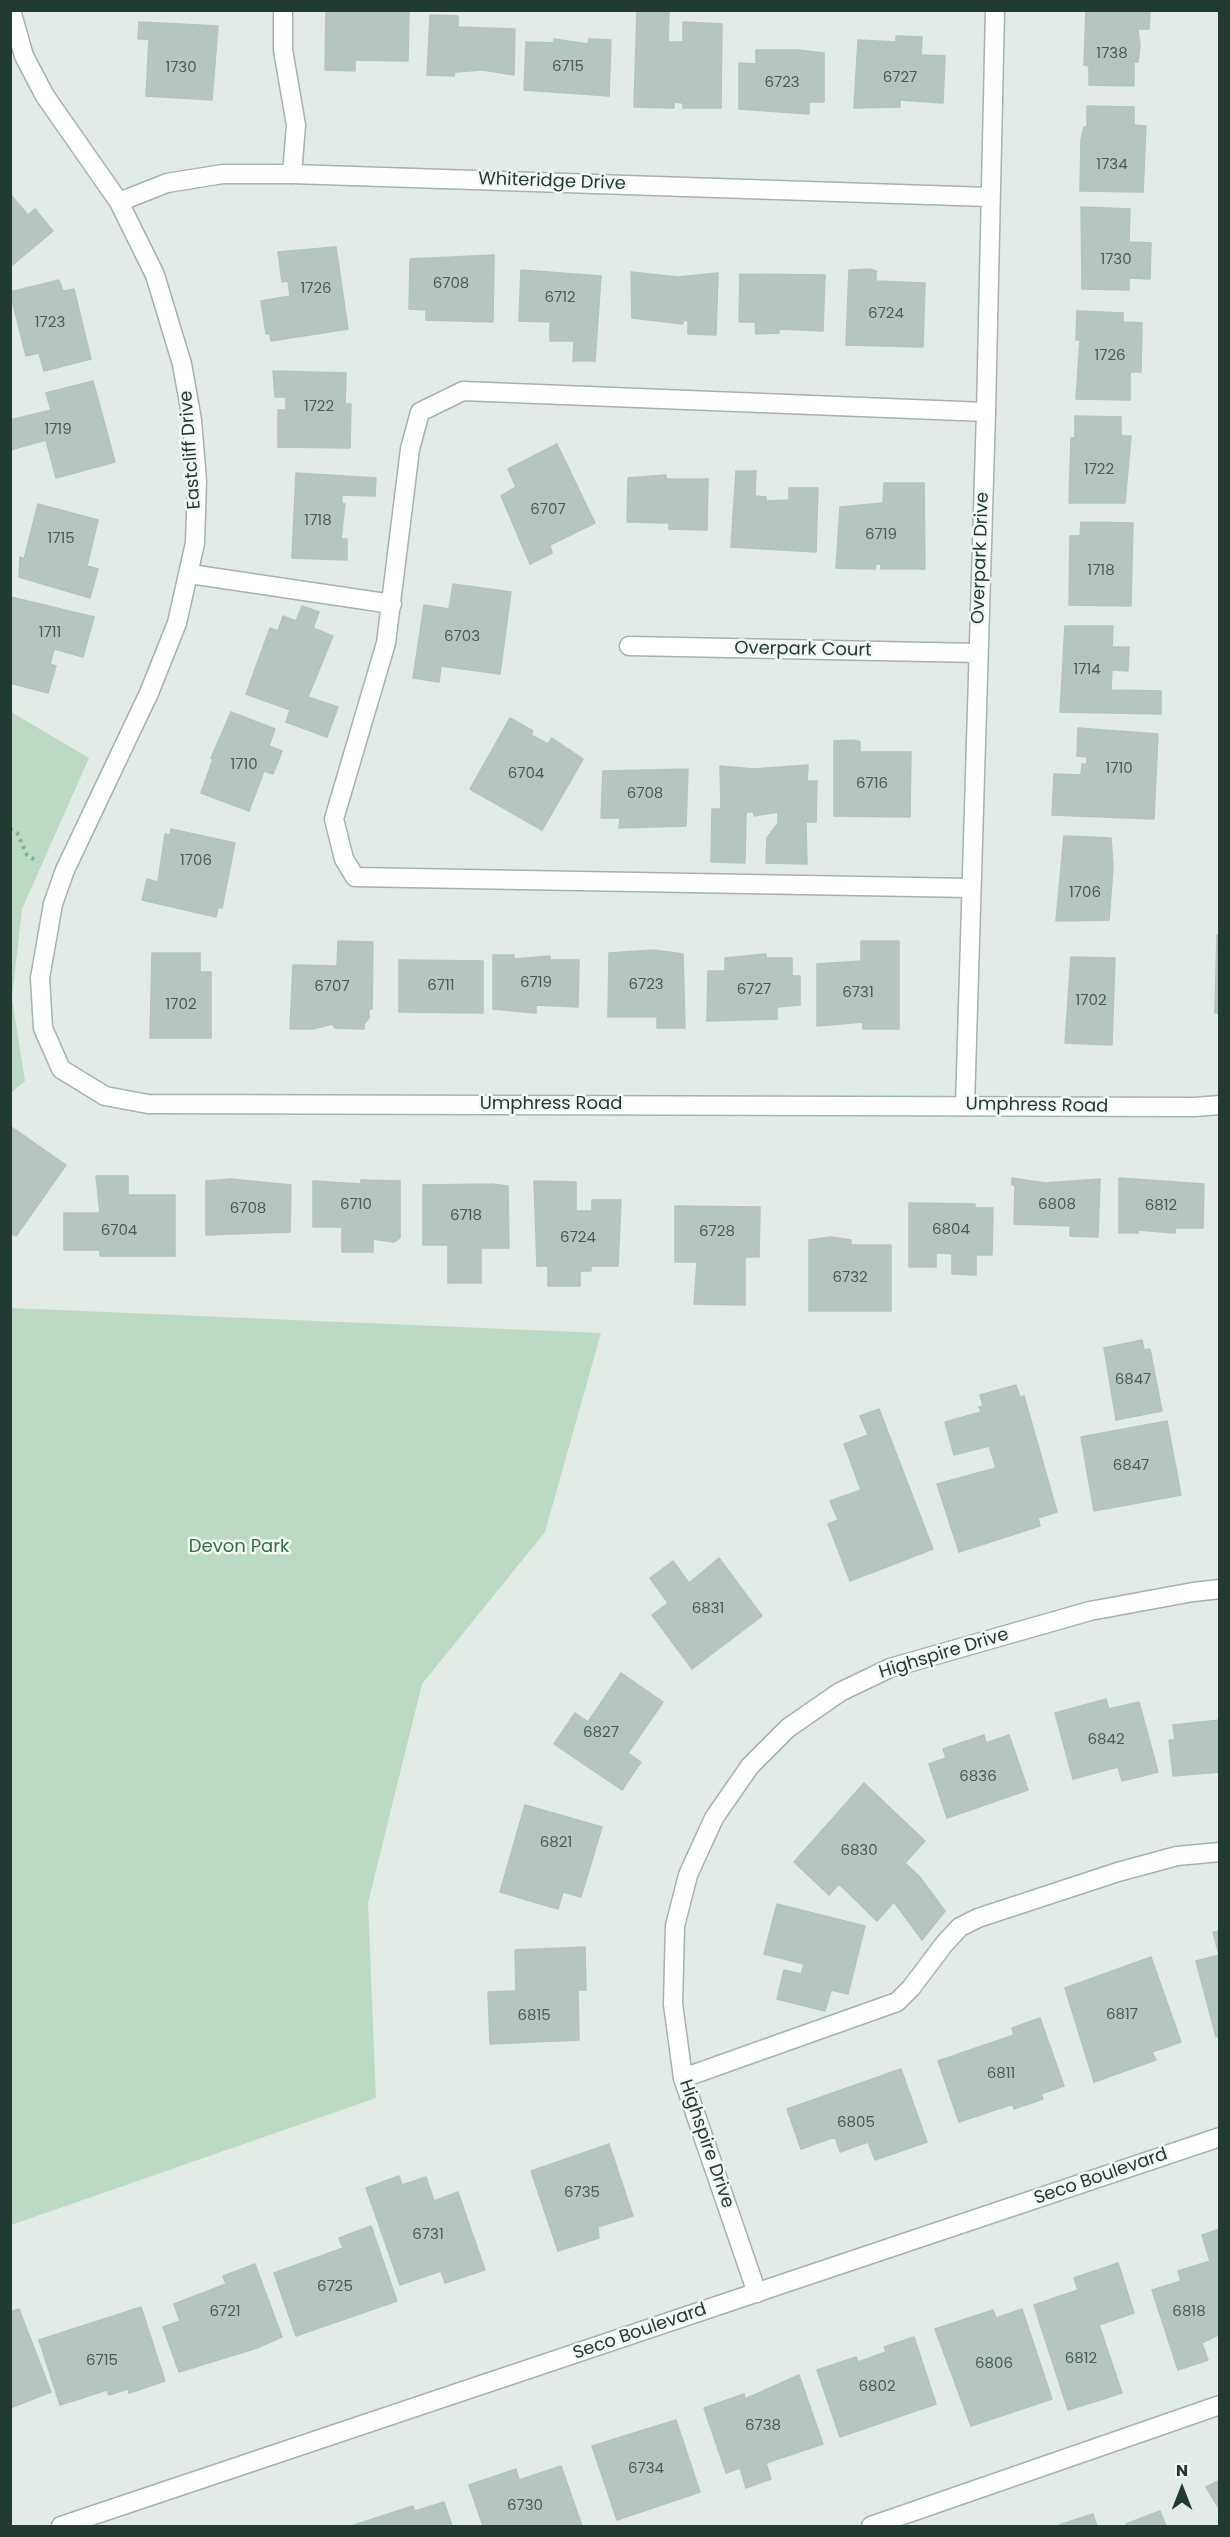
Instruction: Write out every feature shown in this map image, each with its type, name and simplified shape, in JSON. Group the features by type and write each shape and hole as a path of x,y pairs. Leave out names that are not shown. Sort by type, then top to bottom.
{"street":[{"name":"Eastcliff Drive","path":"10,10 24,56 45,96 119,201 155,275 182,364 192,420 197,481 195,543 190,574 177,623 149,693 65,870 53,904"},
{"path":"283,10 283,50 296,125 292,174"},
{"name":"Overpark Drive","path":"965,1105 986,412 989,197 995,10"},
{"name":"Whiteridge Drive","path":"119,201 167,183 223,174 292,174 989,197"},
{"path":"972,888 355,877 344,859 334,819 386,643 410,449 420,412 463,391 986,412"},
{"path":"190,574 392,604"},
{"name":"Overpark Court","path":"628,646 978,654"},
{"name":"Umphress Road","path":"53,904 40,978 43,1028 62,1069 105,1096 148,1104 1195,1107 1220,1105"},
{"name":"Highspire Drive","path":"757,2293 683,2078 673,2004 675,1926 688,1875 714,1818 750,1766 788,1728 840,1692 890,1668 1090,1611 1220,1589"},
{"path":"683,2078 897,2002 960,1927 978,1918 1137,1866 1178,1856 1220,1852"},
{"name":"Seco Boulevard","path":"61,2526 1220,2138"},
{"path":"871,2526 1220,2405"}],"path":[{"path":"10,830 16,833 27,855 36,861 65,870"}],"green space":[{"path":"11,712 89,758 22,909 12,998 25,1081 11,1093"},
{"name":"Devon Park","path":"11,1308 601,1333 545,1532 422,1684 368,1903 376,2098 11,2225"}],"building":[{"path":"326,10 409,10 408,61 355,60 355,71 325,70"},
{"path":"637,10 669,10 668,42 683,42 683,22 722,24 721,108 683,108 683,103 674,102 674,108 634,107"},
{"path":"1086,10 1150,10 1149,29 1138,29 1140,45 1138,62 1134,62 1134,86 1089,85 1089,66 1084,65"},
{"path":"430,15 458,16 458,27 515,29 514,75 483,70 455,72 454,76 427,75"},
{"path":"139,22 218,26 212,100 146,96 149,39 138,39"},
{"path":"896,36 922,37 921,55 945,56 943,103 900,100 900,107 854,108 858,40 896,42"},
{"path":"554,39 588,44 589,39 611,40 609,96 524,90 526,42 554,43"},
{"path":"756,50 798,50 824,53 824,102 809,102 809,114 739,109 739,63 756,64"},
{"path":"1087,106 1134,107 1134,125 1146,126 1143,192 1080,191 1081,140 1084,127 1087,127"},
{"path":"10,194 28,215 35,209 53,231 10,267"},
{"path":"1081,207 1130,209 1129,242 1151,243 1150,279 1129,278 1129,290 1082,289"},
{"path":"336,247 348,329 271,341 270,334 266,334 261,301 290,296 288,281 282,282 278,252"},
{"path":"494,255 493,322 426,320 426,310 409,309 410,259"},
{"path":"521,270 601,276 595,361 573,361 574,341 550,341 550,322 519,321"},
{"path":"849,270 876,271 876,281 925,283 923,347 846,345"},
{"path":"631,272 678,277 718,273 716,335 688,334 688,321 683,320 683,324 632,318"},
{"path":"740,274 825,275 823,331 779,329 779,333 756,334 755,322 739,322"},
{"path":"59,280 63,291 74,289 91,359 44,371 39,353 26,356 10,292"},
{"path":"1077,311 1123,313 1123,322 1142,323 1141,372 1130,372 1130,400 1076,399 1080,340 1076,340"},
{"path":"273,371 346,373 345,404 351,404 350,448 278,447 278,410 286,410 286,397 275,397"},
{"path":"93,381 115,462 56,478 46,440 10,450 10,420 51,410 46,393"},
{"path":"1075,416 1121,417 1121,436 1131,436 1125,503 1069,503 1071,438 1075,438"},
{"path":"557,444 595,523 550,545 552,553 530,564 501,496 516,487 508,469"},
{"path":"736,471 756,471 755,496 766,497 766,501 789,500 789,488 818,488 816,552 731,547"},
{"path":"296,473 376,478 375,496 342,495 342,504 345,504 341,539 347,539 347,560 292,558"},
{"path":"666,475 666,479 708,479 707,530 669,529 669,523 627,522 628,478"},
{"path":"884,483 924,483 925,569 881,569 881,564 876,564 875,569 836,568 840,507 883,503"},
{"path":"38,504 98,520 87,566 98,569 90,598 19,577 20,557 24,559"},
{"path":"1081,522 1133,523 1131,606 1069,605 1070,536 1080,536"},
{"path":"453,584 511,592 500,674 441,666 439,682 413,678 424,605 449,609"},
{"path":"11,597 94,617 83,657 54,649 50,664 56,666 48,693 10,683"},
{"path":"302,606 319,612 313,628 333,636 308,697 338,707 327,737 286,722 290,710 246,694 270,628 278,631 283,616 296,621"},
{"path":"1065,626 1113,626 1112,647 1129,647 1128,671 1112,670 1111,690 1161,691 1161,714 1060,712"},
{"path":"231,712 275,729 269,746 282,751 273,774 264,771 249,811 201,793 213,759 211,758"},
{"path":"510,718 533,731 531,735 548,744 552,738 583,759 542,830 470,789"},
{"path":"1078,728 1158,734 1154,819 1052,815 1054,774 1081,775 1082,764 1087,764 1087,757 1077,756"},
{"path":"855,740 860,742 860,752 911,752 910,817 834,816 834,741"},
{"path":"808,765 807,781 817,781 816,822 806,822 807,864 766,863 767,838 778,823 778,812 754,816 754,812 746,812 745,863 711,862 712,809 721,809 720,766 753,769"},
{"path":"688,769 686,826 619,828 620,818 601,818 603,771"},
{"path":"171,829 235,843 222,908 218,907 216,917 142,900 147,879 158,882 165,834 170,835"},
{"path":"1064,836 1111,838 1113,867 1109,920 1056,921"},
{"path":"1220,934 1220,1013 1215,1013 1217,935"},
{"path":"338,941 373,942 372,1009 369,1009 369,1018 364,1024 364,1029 335,1028 332,1024 313,1029 290,1029 293,965 337,966"},
{"path":"861,941 899,941 899,1029 863,1029 863,1022 817,1026 817,964 861,961"},
{"path":"653,950 683,954 685,1028 657,1028 657,1017 608,1017 609,953"},
{"path":"152,953 200,953 200,972 211,972 211,1038 150,1038"},
{"path":"766,954 766,958 792,958 792,976 800,976 800,1005 777,1007 777,1019 707,1021 708,971 725,971 725,958"},
{"path":"493,955 514,955 514,959 550,956 550,960 579,960 578,1007 536,1005 536,1013 493,1009"},
{"path":"1071,957 1115,958 1112,1045 1065,1043"},
{"path":"399,960 483,961 483,1013 399,1012"},
{"path":"13,1128 66,1165 16,1236 10,1233 10,1132"},
{"path":"96,1176 128,1176 128,1195 175,1195 175,1256 100,1256 100,1250 64,1250 64,1213 100,1213"},
{"path":"1012,1178 1045,1183 1100,1179 1098,1237 1070,1236 1070,1226 1014,1224 1015,1185 1012,1185"},
{"path":"1119,1178 1204,1184 1203,1228 1175,1228 1175,1233 1138,1230 1138,1233 1119,1233"},
{"path":"231,1179 291,1185 290,1232 206,1235 206,1181"},
{"path":"361,1180 400,1181 400,1238 394,1242 373,1239 373,1252 342,1252 342,1227 313,1227 313,1181 361,1184"},
{"path":"534,1181 576,1182 576,1211 592,1211 592,1200 621,1200 618,1266 591,1266 591,1271 580,1271 580,1286 548,1286 548,1266 537,1266"},
{"path":"423,1185 508,1186 509,1248 481,1248 481,1283 448,1283 448,1245 423,1245"},
{"path":"909,1203 975,1204 975,1208 993,1208 992,1255 976,1255 976,1275 952,1274 952,1254 936,1253 936,1267 909,1267"},
{"path":"675,1206 760,1207 759,1257 745,1257 745,1305 694,1304 697,1262 675,1262"},
{"path":"831,1237 851,1240 851,1245 891,1245 891,1311 809,1311 809,1240"},
{"path":"1142,1340 1144,1350 1150,1349 1162,1411 1116,1420 1104,1348"},
{"path":"1016,1385 1020,1397 1024,1396 1057,1512 1038,1518 1040,1526 959,1552 937,1484 996,1468 989,1446 954,1455 945,1422 981,1412 979,1407 983,1406 980,1395"},
{"path":"879,1409 933,1549 850,1581 828,1524 838,1520 830,1501 861,1490 844,1444 868,1435 860,1416"},
{"path":"1167,1421 1181,1495 1094,1511 1081,1437"},
{"path":"719,1558 762,1616 692,1669 652,1615 668,1603 650,1578 673,1561 689,1583"},
{"path":"621,1673 663,1702 628,1753 641,1762 622,1790 554,1744 575,1713 588,1722"},
{"path":"1106,1699 1109,1709 1139,1702 1158,1772 1122,1781 1118,1767 1073,1779 1055,1713"},
{"path":"1220,1720 1220,1772 1173,1776 1169,1740 1175,1740 1173,1725"},
{"path":"984,1735 986,1743 1009,1735 1028,1790 947,1818 929,1764 946,1758 943,1749"},
{"path":"864,1783 925,1841 905,1863 919,1876 945,1911 922,1940 894,1902 877,1921 839,1884 829,1895 794,1862"},
{"path":"525,1805 602,1827 581,1897 563,1892 558,1909 500,1892"},
{"path":"777,1904 865,1926 848,1994 831,1990 825,2011 777,1999 784,1970 801,1974 804,1964 764,1954"},
{"path":"1220,1931 1220,2036 1216,2037 1196,1961 1219,1955 1213,1932"},
{"path":"585,1947 586,1990 578,1990 579,2040 490,2044 488,1992 516,1991 515,1950"},
{"path":"1151,1957 1181,2042 1152,2052 1156,2060 1094,2082 1065,1988"},
{"path":"1040,2018 1064,2086 1041,2094 1043,2099 1014,2109 1013,2104 959,2122 938,2061 1014,2035 1012,2028"},
{"path":"901,2069 927,2142 875,2160 868,2142 840,2152 835,2137 801,2149 787,2109"},
{"path":"609,2144 633,2216 598,2227 599,2238 558,2251 531,2171"},
{"path":"399,2176 402,2185 426,2177 434,2201 458,2192 485,2270 445,2283 441,2271 400,2285 366,2188"},
{"path":"371,2226 397,2301 296,2336 274,2273 343,2248 339,2238"},
{"path":"1220,2229 1220,2334 1202,2343 1208,2360 1178,2370 1152,2290 1181,2281 1178,2271 1210,2261 1202,2235"},
{"path":"1118,2263 1134,2313 1099,2325 1122,2393 1068,2410 1034,2305 1078,2290 1074,2278"},
{"path":"255,2264 282,2337 257,2348 179,2372 163,2327 180,2321 174,2304 226,2284 223,2276"},
{"path":"141,2307 165,2381 129,2393 128,2389 109,2395 107,2390 60,2405 39,2340"},
{"path":"19,2309 51,2392 10,2408 10,2312"},
{"path":"1022,2309 1052,2399 971,2426 935,2329 993,2310 996,2318"},
{"path":"914,2337 936,2404 840,2437 817,2370 856,2357 858,2362 886,2352 884,2347"},
{"path":"799,2375 823,2444 766,2463 771,2479 746,2488 740,2468 726,2473 704,2408 744,2394 745,2399"},
{"path":"676,2420 700,2492 617,2520 592,2446"},
{"path":"561,2466 582,2526 483,2526 469,2485 516,2469 519,2480"},
{"path":"1220,2480 1220,2510 1206,2487"},
{"path":"444,2502 452,2526 351,2526 413,2506 415,2511"},
{"path":"1160,2511 1166,2526 1127,2526 1126,2524"},
{"path":"1093,2514 1097,2526 1056,2526"}]}
